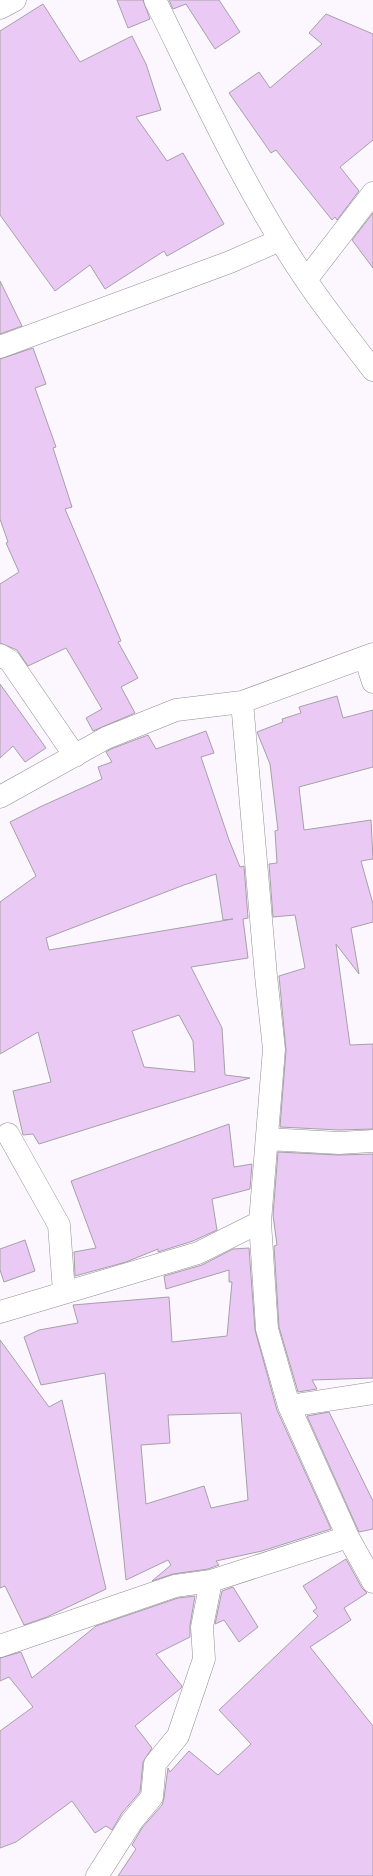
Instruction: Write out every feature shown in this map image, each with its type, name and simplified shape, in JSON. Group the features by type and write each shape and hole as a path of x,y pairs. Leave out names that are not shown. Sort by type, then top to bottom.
{"street":[{"path":"0,8 15,0"},
{"path":"155,0 232,157 280,240 306,280 373,370"},
{"path":"306,280 373,193"},
{"path":"0,347 230,262 280,240"},
{"path":"0,655 10,661 75,756"},
{"path":"0,797 106,738 176,710 242,702 369,655 373,682"},
{"path":"242,702 266,976 274,1049 260,1222 266,1329 289,1406 348,1537 370,1573"},
{"path":"8,1134 59,1225 64,1292"},
{"path":"267,1139 339,1143 373,1141"},
{"path":"0,1312 198,1252 260,1222"},
{"path":"289,1406 373,1393"},
{"path":"0,1646 176,1586 212,1581 348,1537"},
{"path":"97,1876 132,1821 152,1798 156,1764 178,1736 204,1659 202,1627 212,1581"}],"building":[{"path":"117,0 143,0 150,19 128,28"},
{"path":"169,0 219,0 240,32 215,49 186,4 173,9"},
{"path":"43,4 80,62 132,36 146,64 161,110 136,117 167,161 183,153 224,224 167,256 164,251 105,289 90,265 55,291 0,215 0,31"},
{"path":"326,14 373,34 373,140 340,167 359,191 337,220 335,217 332,220 276,150 271,153 229,93 259,72 270,88 322,44 309,33"},
{"path":"373,213 373,268 352,240"},
{"path":"0,281 22,326 0,334"},
{"path":"33,348 46,384 35,388 56,447 53,448 72,507 65,509 121,641 118,642 138,678 121,687 135,713 93,731 86,718 102,709 66,648 28,666 17,650 0,643 0,584 19,572 6,543 8,542 0,519 0,359"},
{"path":"0,684 46,748 25,762 13,746 0,758"},
{"path":"337,696 343,718 373,710 373,767 299,787 304,830 371,820 373,859 361,861 373,904 373,922 351,928 359,974 336,944 350,1045 373,1044 373,1129 339,1130 280,1127 286,1050 279,976 305,968 295,915 273,917 269,864 277,863 275,831 278,830 270,764 257,732 283,722 282,719 301,713 299,707"},
{"path":"206,731 214,753 201,757 229,840 240,867 244,866 248,918 243,919 248,958 191,967 222,1028 225,1075 250,1078 39,1144 33,1134 23,1135 13,1091 51,1082 38,1032 0,1054 0,902 36,876 10,822 102,779 98,767 112,762 106,752 111,749 148,735 156,749","holes":["216,874 223,920 233,919 49,950 46,938","179,1015 193,1041 195,1072 144,1067 132,1031"]},
{"path":"229,1124 234,1167 252,1164 250,1189 212,1199 217,1230 193,1241 158,1252 158,1249 126,1262 75,1276 74,1252 96,1248 71,1181"},
{"path":"278,1152 338,1155 373,1154 373,1378 312,1380 317,1389 298,1392 279,1327 274,1246 277,1245 273,1215"},
{"path":"25,1240 35,1271 4,1282 0,1270 0,1249"},
{"path":"249,1248 255,1330 277,1410 331,1529 262,1551 216,1561 219,1565 208,1569 173,1574 152,1581 171,1565 168,1560 126,1580 105,1373 41,1385 24,1337 39,1330 78,1323 73,1305 169,1297 172,1342 227,1336 232,1282 229,1282 229,1270 166,1289 164,1276 202,1265 233,1249","holes":["241,1413 248,1500 211,1508 204,1486 146,1504 141,1445 170,1443 168,1415"]},
{"path":"0,1340 49,1407 62,1400 106,1589 47,1617 24,1625 5,1586 0,1588"},
{"path":"329,1412 373,1501 373,1529 359,1532 307,1416"},
{"path":"346,1559 362,1588 367,1593 344,1608 351,1620 310,1647 373,1726 373,1876 118,1876 136,1849 132,1845 142,1828 162,1805 168,1768 170,1772 189,1751 218,1775 251,1744 219,1710 318,1616 313,1611 317,1608 303,1586"},
{"path":"233,1587 258,1627 239,1642 224,1620 215,1624 222,1591"},
{"path":"195,1596 190,1625 190,1637 156,1654 182,1686 135,1726 152,1748 143,1762 140,1792 122,1813 112,1830 106,1826 95,1833 72,1801 16,1842 0,1848 0,1731 33,1707 9,1677 0,1681 0,1658 21,1652 32,1678 96,1626 178,1598"}]}
